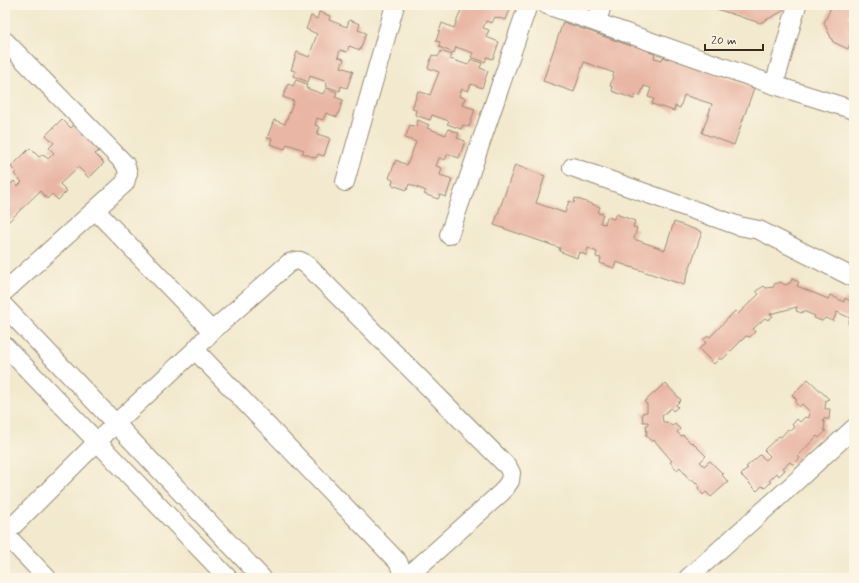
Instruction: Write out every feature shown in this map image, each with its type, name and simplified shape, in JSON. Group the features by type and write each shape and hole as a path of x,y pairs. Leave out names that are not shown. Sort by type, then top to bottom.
{"street":[{"path":"345,182 395,5"},
{"path":"449,235 528,5"},
{"path":"547,5 599,13 774,85 854,110"},
{"path":"774,85 797,5"},
{"path":"5,41 125,164 128,173 125,183 96,211 5,291"},
{"path":"572,167 739,226 759,230 854,278"},
{"path":"96,211 212,331"},
{"path":"47,578 5,534 115,424 195,350 212,331 289,263 297,260 301,260 308,266 508,467 511,473 510,481 502,492 405,578 398,562 195,350"},
{"path":"5,307 262,578"},
{"path":"5,346 98,441 228,578"},
{"path":"688,578 854,428"}],"building":[{"path":"463,5 512,5 506,20 495,17 492,23 486,21 483,28 489,30 486,37 499,42 493,59 487,57 485,62 471,57 473,53 456,47 454,53 439,47 440,42 436,41 442,23 454,28"},
{"path":"704,5 785,5 783,11 760,23"},
{"path":"832,5 853,5 848,17 854,19 854,46 850,44 848,49 833,42 824,23"},
{"path":"319,12 330,16 329,20 347,27 349,20 360,24 358,30 366,33 360,50 349,46 347,52 340,50 338,57 344,59 341,67 353,71 347,88 341,86 340,91 326,86 327,82 310,76 308,82 293,76 295,71 291,70 297,52 309,57 317,34 306,29 311,16 317,19"},
{"path":"563,22 631,46 633,39 651,46 649,52 655,54 654,58 662,60 663,57 668,59 671,52 689,58 687,64 754,88 734,145 702,133 712,104 684,95 680,108 675,106 674,111 652,104 654,99 648,97 651,88 644,86 640,96 636,94 634,99 612,91 613,87 610,86 614,73 584,62 574,92 543,81"},
{"path":"441,51 452,55 450,59 468,65 471,59 482,63 480,68 488,71 482,88 471,84 468,91 462,89 459,96 465,98 462,105 475,109 469,127 463,125 461,129 447,124 449,121 432,115 430,120 415,115 416,110 412,109 418,91 430,95 439,72 428,68 432,55 438,57"},
{"path":"296,80 307,84 306,88 323,94 326,88 337,92 335,97 343,100 337,117 326,113 323,120 317,118 315,125 320,127 317,134 330,138 324,156 318,154 316,158 302,153 304,150 287,144 285,149 270,144 272,139 267,138 274,120 285,124 294,101 283,97 288,84 293,86"},
{"path":"62,119 71,128 74,125 99,151 95,154 104,163 89,178 78,167 60,184 67,191 58,200 52,194 47,199 40,191 5,225 5,190 14,181 18,186 22,182 14,174 16,172 11,167 30,148 39,157 43,154 48,159 54,153 49,148 54,143 46,135"},
{"path":"418,120 429,125 427,128 446,135 448,129 459,133 457,138 465,141 459,158 448,154 445,160 439,158 436,166 442,168 440,175 452,179 446,197 440,195 438,199 424,194 426,191 409,184 407,190 392,185 393,180 389,178 396,160 407,165 416,142 405,138 410,125 416,127"},
{"path":"515,165 545,176 536,203 565,213 569,201 574,203 575,198 600,207 598,213 603,214 600,223 605,224 607,217 614,219 616,214 635,221 633,227 637,228 634,239 665,250 674,222 702,232 684,285 616,262 614,268 600,263 601,258 596,257 597,252 588,248 586,255 579,252 577,258 559,251 560,248 494,225"},
{"path":"792,279 799,282 797,286 828,299 830,295 844,302 845,298 854,303 854,327 848,324 850,318 837,312 833,321 825,318 822,321 803,311 802,313 796,311 797,307 770,314 773,316 768,320 765,318 753,329 755,332 750,337 746,336 722,360 720,358 714,364 699,349 706,343 703,340 708,336 710,337 735,311 738,314 759,294 756,291 764,286 766,288 774,287 774,284 781,282 785,285 790,283"},
{"path":"808,379 829,399 826,400 825,409 830,409 829,419 824,419 823,422 825,422 824,430 826,431 819,438 817,436 798,456 800,458 793,465 790,462 783,468 785,470 779,476 777,473 769,481 771,482 765,488 762,486 757,491 741,475 748,468 746,467 760,455 766,460 770,456 764,450 779,436 781,437 788,429 790,431 794,427 792,425 797,419 800,422 805,417 809,418 810,412 802,404 799,407 795,402 797,400 792,395"},
{"path":"665,383 681,400 676,405 678,407 673,411 671,408 662,416 663,422 667,422 672,426 675,424 680,429 677,432 681,436 683,435 691,443 692,442 706,456 700,462 704,466 710,461 723,474 722,475 728,482 711,497 706,492 703,495 698,488 699,486 692,479 690,481 680,467 677,470 670,462 672,461 654,440 652,442 645,434 647,434 646,425 648,425 648,422 643,422 642,413 647,412 647,404 644,402"}]}
